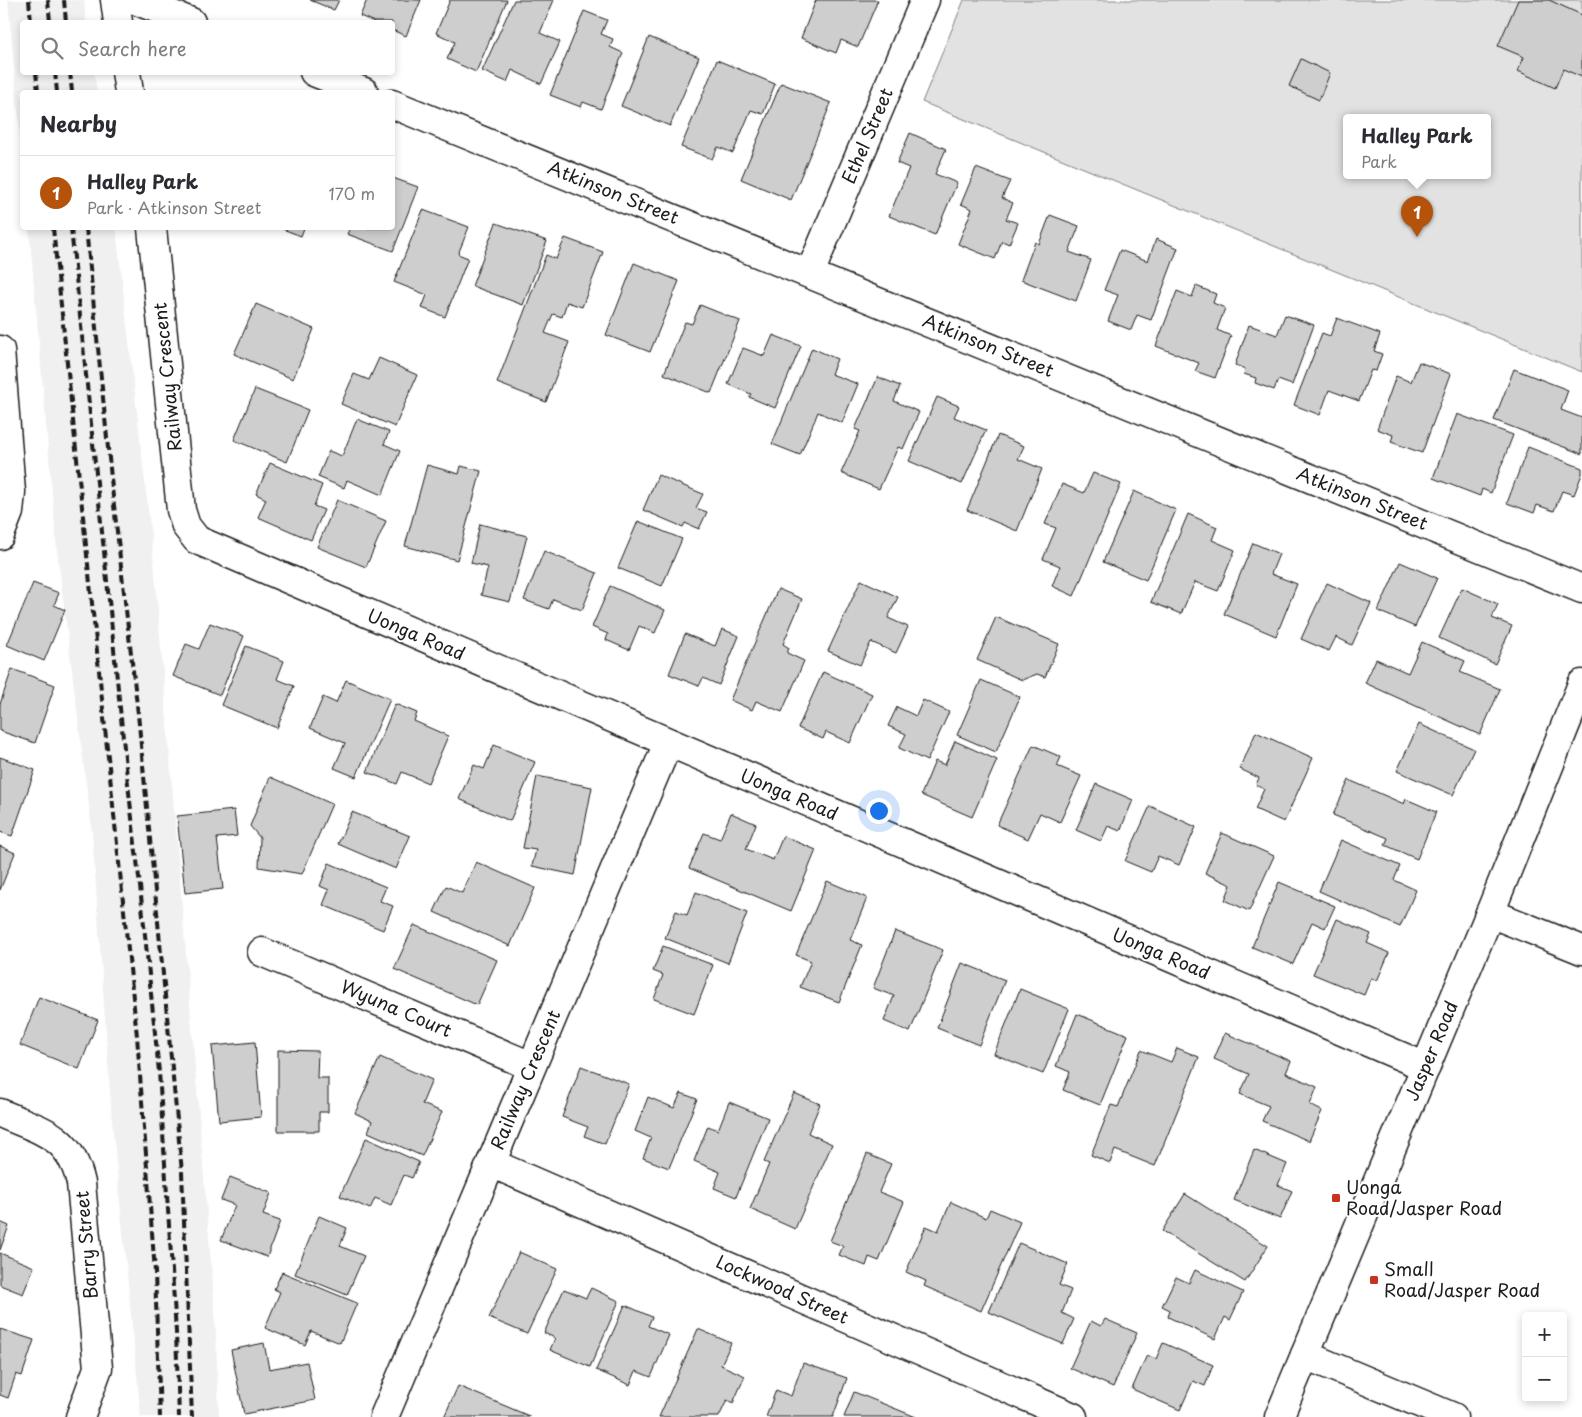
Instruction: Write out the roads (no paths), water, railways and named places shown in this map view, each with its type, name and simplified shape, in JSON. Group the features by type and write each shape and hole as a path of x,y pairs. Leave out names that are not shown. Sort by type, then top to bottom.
{"street":[{"path":"116,0 118,20"},
{"path":"135,0 186,20"},
{"name":"Ethel Street","path":"810,273 925,0"},
{"path":"126,75 129,90"},
{"path":"322,75 359,90"},
{"name":"Atkinson Street","path":"395,105 810,273 1582,590"},
{"name":"Railway Crescent","path":"152,230 181,510 186,526"},
{"path":"0,350 11,492 9,512 0,535"},
{"name":"Uonga Road","path":"186,526 197,540 208,546 1426,1067"},
{"name":"Jasper Road","path":"1279,1417 1490,913 1582,684"},
{"name":"Railway Crescent","path":"384,1417 668,743"},
{"path":"1490,913 1582,950"},
{"name":"Wyuna Court","path":"262,952 531,1066"},
{"name":"Barry Street","path":"0,1113 48,1134 69,1151 76,1163 81,1183 98,1368 80,1417"},
{"name":"Lockwood Street","path":"491,1164 1073,1417"},
{"path":"1305,1355 1453,1417"}],"railway":[{"path":"29,0 31,20"},
{"path":"48,0 50,20"},
{"path":"64,0 66,20"},
{"path":"36,75 38,90"},
{"path":"55,75 57,90"},
{"path":"70,75 72,90"},
{"path":"53,230 137,1036 155,1272 160,1417"},
{"path":"71,230 159,1072 176,1332 179,1417"},
{"path":"86,230 112,488 138,714 182,1172 192,1417"}],"place":[{"name":"Halley Park","path":"1417,237"},
{"name":"Uonga Road/Jasper Road","path":"1336,1198"},
{"name":"Small Road/Jasper Road","path":"1374,1280"}]}
